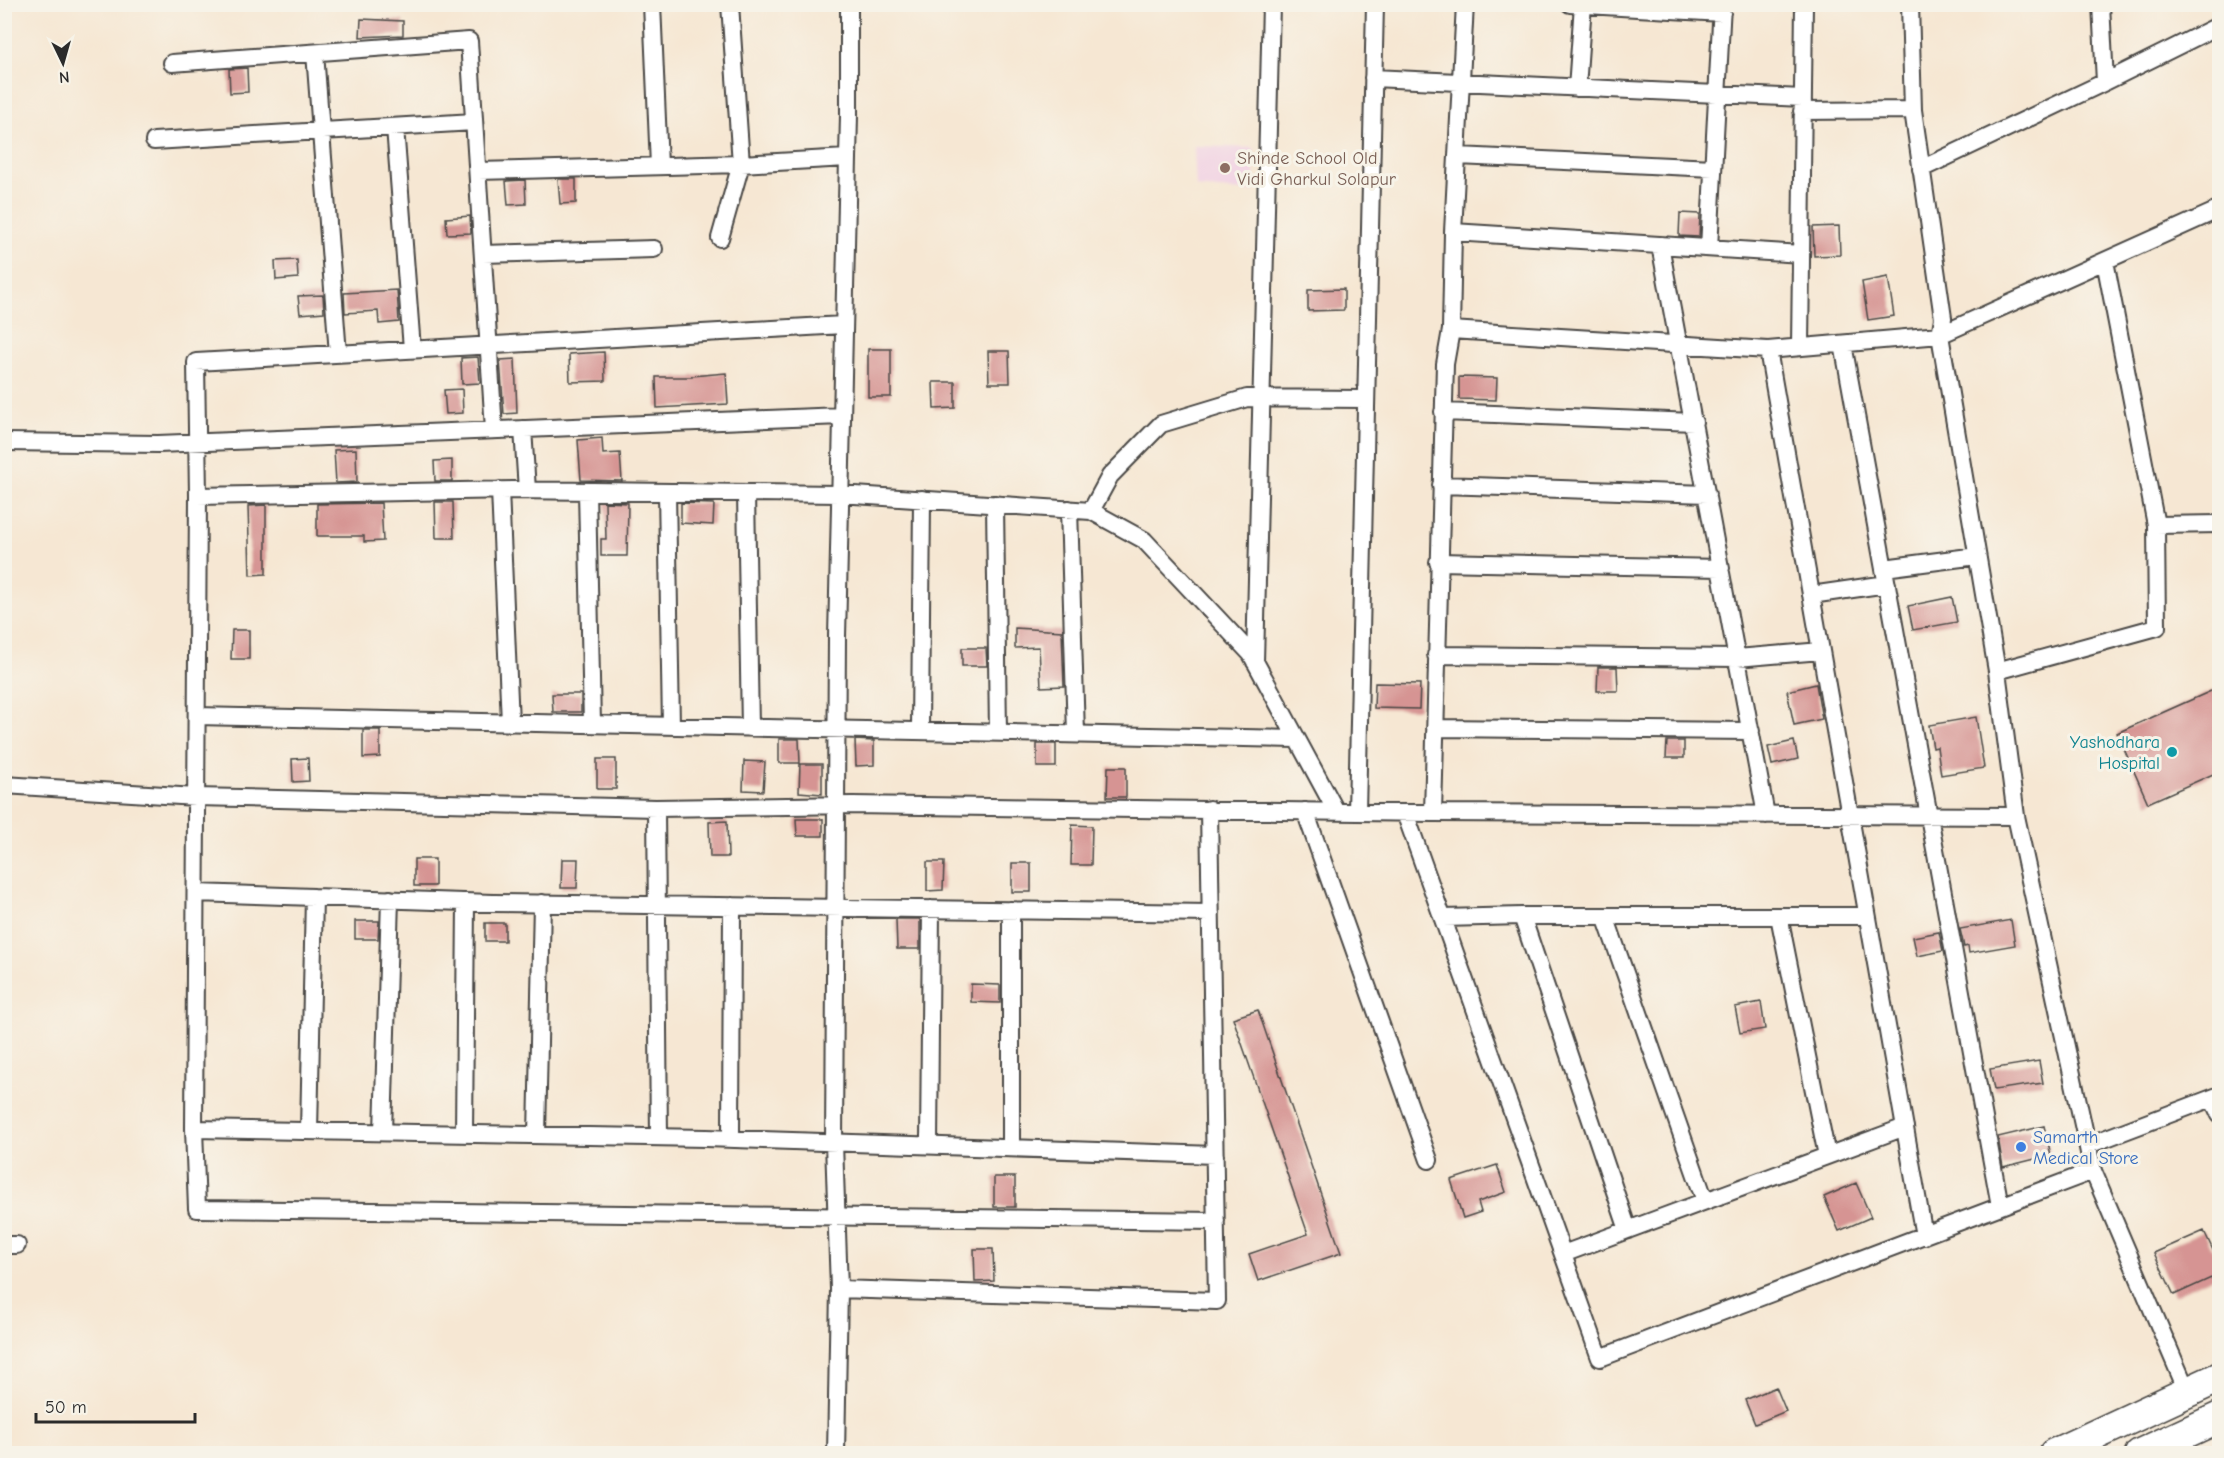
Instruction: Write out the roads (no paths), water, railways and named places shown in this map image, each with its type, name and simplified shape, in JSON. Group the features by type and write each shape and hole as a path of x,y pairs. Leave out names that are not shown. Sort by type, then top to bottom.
{"highway":[{"path":"2054,1454 2220,1377"},
{"path":"2140,1454 2220,1417"}],"street":[{"path":"652,4 659,166"},
{"path":"720,238 741,164 730,4"},
{"path":"836,1454 839,1289 834,1143 836,729 849,4"},
{"path":"1255,662 1271,4"},
{"path":"1357,812 1375,4"},
{"path":"1433,813 1443,412 1445,364 1451,330 1453,232 1465,4"},
{"path":"1570,4 1722,9 1709,248"},
{"path":"1800,347 1804,4"},
{"path":"1910,4 1913,110 1943,318 1940,335 1997,671 2016,816 2093,1172 2187,1391"},
{"path":"2101,4 2105,82"},
{"path":"1577,87 1582,5"},
{"path":"1922,169 2220,25"},
{"path":"172,63 469,41 494,430"},
{"path":"315,52 338,354"},
{"path":"1373,78 1718,94 1802,105 1913,110"},
{"path":"154,141 474,122"},
{"path":"395,127 412,349"},
{"path":"1458,156 1713,168"},
{"path":"478,171 741,164 848,158"},
{"path":"1451,330 1768,350 1940,335 2220,209"},
{"path":"1453,232 1801,254"},
{"path":"1660,245 1766,815"},
{"path":"483,254 654,249"},
{"path":"1997,671 2157,627 2156,525 2105,261"},
{"path":"843,325 196,362 198,496 194,1129 197,1209 1216,1221"},
{"path":"1843,344 2000,1206"},
{"path":"1768,350 1924,1236"},
{"path":"1091,511 1110,476 1161,424 1247,398 1366,399"},
{"path":"1443,412 1694,422"},
{"path":"4,442 196,443 841,416"},
{"path":"523,429 527,490"},
{"path":"1441,485 1707,494"},
{"path":"198,496 500,490 840,494 1091,511 1144,540 1251,654 1336,812"},
{"path":"500,490 510,723"},
{"path":"587,491 592,724"},
{"path":"667,492 671,726"},
{"path":"746,493 750,728"},
{"path":"920,731 922,500"},
{"path":"995,504 998,733"},
{"path":"1069,509 1076,734"},
{"path":"2156,525 2220,524"},
{"path":"1811,595 1977,556"},
{"path":"1438,561 1721,568"},
{"path":"1436,655 1737,658 1821,651"},
{"path":"196,716 1296,739"},
{"path":"1435,728 1751,731"},
{"path":"4,785 196,797 656,808 836,806 1405,813 2016,816"},
{"path":"656,808 659,1137"},
{"path":"839,1289 1217,1301 1209,809"},
{"path":"1305,811 1429,1160"},
{"path":"1405,813 1600,1358 2093,1172"},
{"path":"196,893 466,902 1211,913"},
{"path":"309,1131 314,897"},
{"path":"383,1132 390,899"},
{"path":"464,1134 466,902"},
{"path":"537,1135 542,903"},
{"path":"731,1139 732,906"},
{"path":"929,1145 931,909"},
{"path":"1011,910 1011,1148"},
{"path":"1522,916 1628,1230"},
{"path":"1605,916 1705,1202"},
{"path":"1779,916 1827,1156"},
{"path":"1443,918 1868,916"},
{"path":"2088,1145 2216,1096 2220,1115"},
{"path":"1563,1254 1905,1126"},
{"path":"194,1129 659,1137 1215,1155"}],"place":[{"name":"Shinde School Old Vidi Gharkul Solapur","path":"1225,168"},
{"name":"Yashodhara Hospital","path":"2172,752"},
{"name":"Samarth Medical Store","path":"2021,1147"}]}
